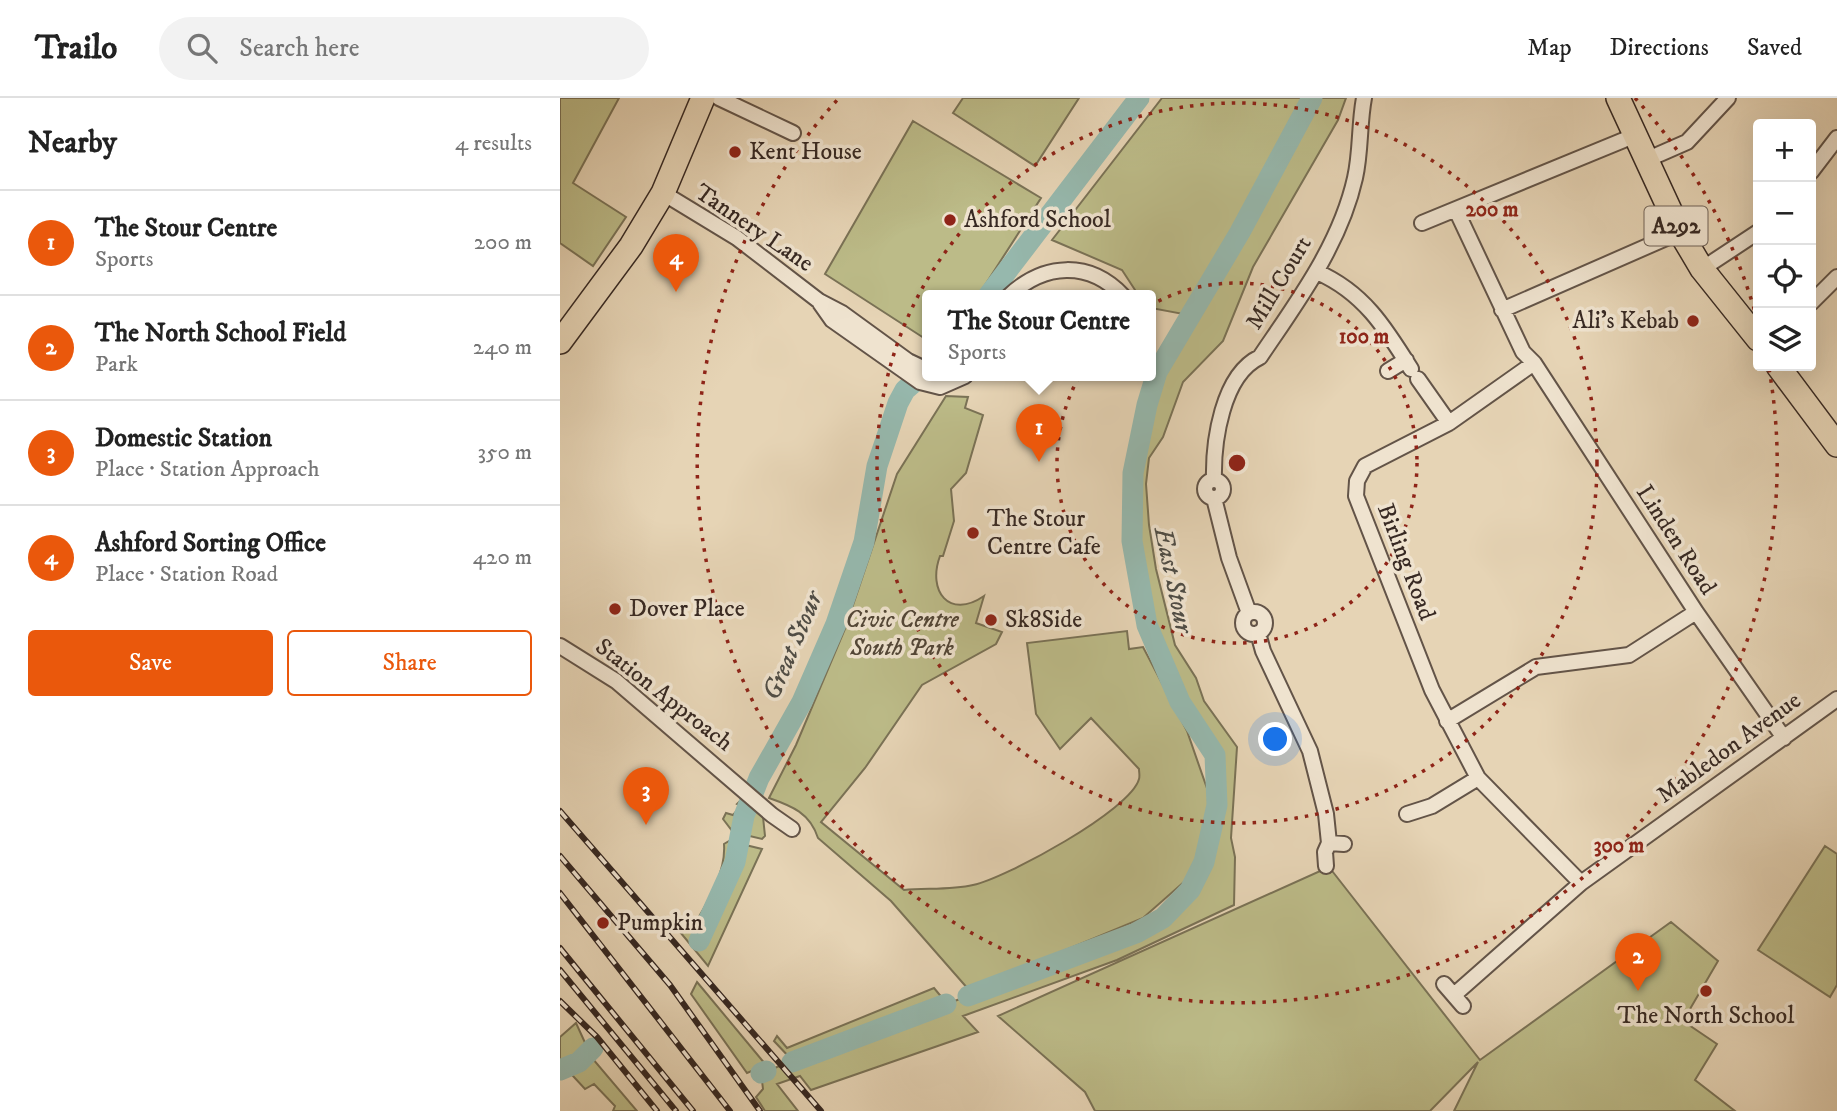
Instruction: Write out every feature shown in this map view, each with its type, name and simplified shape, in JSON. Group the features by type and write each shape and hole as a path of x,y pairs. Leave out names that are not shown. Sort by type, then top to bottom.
{"main road":[{"path":"560,342 626,254 663,193 703,98"},
{"name":"A292","path":"1618,98 1680,232 1702,269 1753,333"},
{"path":"1782,371 1837,445"}],"street":[{"path":"719,98 793,133"},
{"name":"Mill Court","path":"1326,866 1325,852 1329,843 1326,814 1310,751 1263,651 1258,633 1263,629 1264,619 1256,612 1250,613 1229,558 1214,498 1220,496 1223,487 1214,480 1217,430 1234,384 1246,363 1260,357 1317,272 1356,176 1364,98"},
{"path":"1646,160 1687,142 1728,98"},
{"path":"1422,223 1457,212 1636,135"},
{"path":"1816,165 1837,138"},
{"name":"Tannery Lane","path":"663,193 737,238 819,301 832,320 922,375"},
{"name":"Linden Road","path":"1457,212 1523,352 1534,363 1696,612 1784,738"},
{"path":"1502,310 1680,232"},
{"path":"1702,269 1753,235"},
{"path":"1016,290 1046,271 1067,269 1099,275 1116,290"},
{"path":"1317,272 1353,291 1364,300 1449,423"},
{"path":"1816,298 1837,277"},
{"name":"Birling Road","path":"1534,363 1449,423 1365,466 1357,481 1356,496 1432,690 1478,778 1581,883"},
{"path":"1388,372 1412,369"},
{"name":"Tannery Lane","path":"931,381 940,387 954,381"},
{"path":"1447,721 1536,667 1629,655 1696,612"},
{"name":"Station Approach","path":"560,646 611,677 767,811 792,829"},
{"name":"Mabledon Avenue","path":"1454,995 1581,883 1837,699"},
{"path":"1407,814 1432,806 1478,778"},
{"path":"1329,843 1345,844"}],"green space":[{"path":"560,98 619,98 573,183 626,217 593,266 560,243"},
{"path":"963,98 1079,98 1035,166 953,113"},
{"path":"1162,98 1310,98 1183,314 1156,309 1156,290 1135,290 1122,270 1052,240"},
{"path":"1318,98 1346,98 1338,120 1253,267 1223,341 1183,382 1163,437 1149,458 1146,484 1149,525 1156,569 1175,645 1196,678 1204,701 1237,747 1231,838 1235,857 1234,905 1117,960 963,1016 978,1032 811,1090 800,1076 777,1084 798,1111 765,1111 756,1097 763,1089 761,1073 968,996 1163,918 1196,882 1217,805 1210,745 1180,702 1157,648 1137,580 1132,491 1150,391 1171,344 1271,183"},
{"path":"913,121 1041,198 982,290 922,290 922,337 825,274"},
{"name":"Civic Centre South Park","path":"946,396 968,397 965,408 983,415 966,473 951,489 954,521 943,556 940,556 936,580 944,598 951,603 972,603 984,596 976,623 1002,632 996,644 922,685 865,768 821,822 904,890 973,885 1012,870 1065,841 1114,808 1131,792 1139,779 1139,769 1091,718 1060,749 1036,714 1027,643 1127,631 1129,649 1143,647 1187,731 1210,797 1207,833 1193,874 1143,918 969,990 891,901 818,838 805,816 769,798 796,745 845,629 897,474"},
{"path":"741,800 763,817 765,836 762,839 733,832 723,819 726,813 733,815 741,806 737,804"},
{"path":"729,841 762,849 708,966 680,932 690,921 697,920 707,903 720,874 724,844"},
{"path":"1825,846 1837,854 1837,985 1830,997 1758,950"},
{"path":"1329,867 1480,1060 1671,922 1718,961 1683,1021 1717,1044 1695,1080 1735,1111 1454,1111 1478,1062 1430,1111 1095,1111 1085,1092 998,1016"},
{"path":"697,982 766,1065 747,1073 691,994"},
{"path":"934,988 944,1000 791,1059 774,1041 777,1036 787,1048"},
{"path":"576,1023 592,1058 637,1111 613,1111 615,1106 594,1084 585,1089 560,1062 560,1037"}],"waterway":[{"name":"Great Stour","path":"993,290 1139,98"},
{"name":"East Stour","path":"1156,375 1240,232 1312,98"},
{"name":"Great Stour","path":"699,941 735,862 744,816 759,778 802,702 836,624 864,542 877,466 898,403 905,390 922,375"},
{"name":"East Stour","path":"968,996 1136,933 1163,918 1190,890 1204,862 1217,805 1215,755 1180,702 1147,625 1132,541 1133,473 1154,381"},
{"name":"East Stour","path":"792,1062 946,1004"},
{"name":"Great Stour","path":"560,1070 579,1062 593,1048"},
{"name":"East Stour","path":"761,1073 766,1071"}],"railway":[{"path":"560,811 821,1111"},
{"path":"560,856 670,985 760,1111"},
{"path":"560,893 730,1111"},
{"path":"560,948 693,1111"},
{"path":"560,970 676,1111"},
{"path":"560,1001 597,1037 657,1111"}],"place":[{"name":"Kent House","path":"735,152"},
{"name":"Ashford School","path":"950,220"},
{"name":"Ashford Sorting Office","path":"676,292"},
{"name":"Ali's Kebab","path":"1693,321"},
{"name":"The Stour Centre","path":"1039,462"},
{"name":"The Stour Centre Cafe","path":"973,533"},
{"name":"Dover Place","path":"615,609"},
{"name":"Sk8Side","path":"991,620"},
{"name":"Domestic Station","path":"646,825"},
{"name":"Pumpkin","path":"603,923"},
{"name":"The North School Field","path":"1638,991"},
{"name":"The North School","path":"1706,991"}]}
